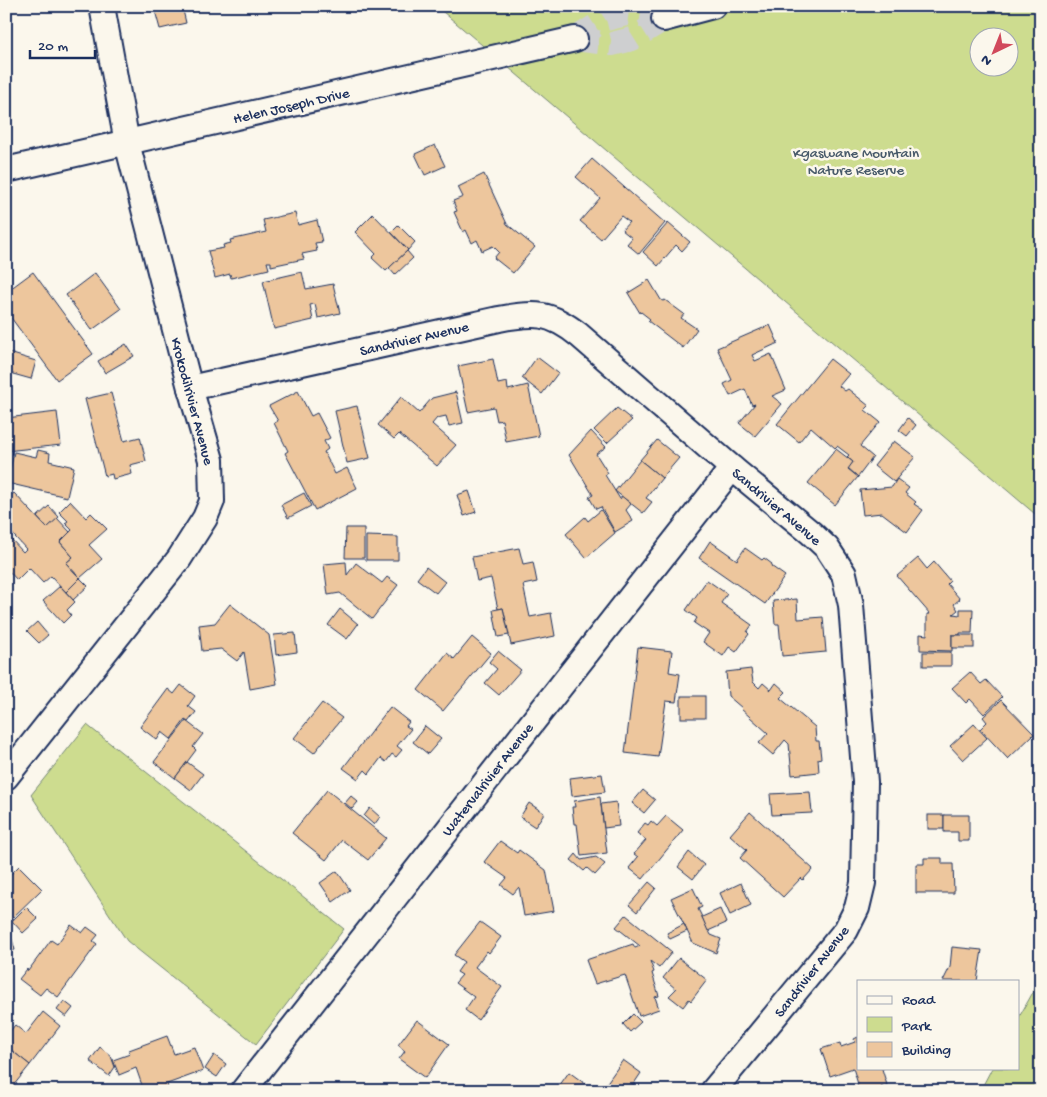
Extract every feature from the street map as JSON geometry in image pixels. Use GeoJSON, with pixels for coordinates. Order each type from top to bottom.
{"type":"FeatureCollection","features":[{"type":"Feature","properties":{"kind":"street","name":"Krokodilrivier Avenue"},"geometry":{"type":"LineString","coordinates":[[6,777],[180,559],[205,518],[212,501],[211,460],[190,388],[126,143],[102,6]]}},
{"type":"Feature","properties":{"kind":"street"},"geometry":{"type":"LineString","coordinates":[[664,19],[713,6]]}},
{"type":"Feature","properties":{"kind":"street","name":"Helen Joseph Drive"},"geometry":{"type":"LineString","coordinates":[[6,170],[575,39]]}},
{"type":"Feature","properties":{"kind":"street","name":"Sandrivier Avenue"},"geometry":{"type":"LineString","coordinates":[[190,388],[499,319],[542,314],[564,323],[580,335],[827,548],[844,574],[851,605],[865,782],[863,883],[857,908],[846,930],[713,1091]]}},
{"type":"Feature","properties":{"kind":"street","name":"Watervalrivier Avenue"},"geometry":{"type":"LineString","coordinates":[[243,1091],[732,468]]}},
{"type":"Feature","properties":{"kind":"green space","name":"Kgaswane Mountain Nature Reserve"},"geometry":{"type":"Polygon","coordinates":[[[436,6],[1041,6],[1041,519],[436,6]]]}},
{"type":"Feature","properties":{"kind":"green space"},"geometry":{"type":"Polygon","coordinates":[[[87,725],[344,929],[256,1044],[127,941],[31,795],[87,725]]]}},
{"type":"Feature","properties":{"kind":"green space"},"geometry":{"type":"Polygon","coordinates":[[[1041,978],[1041,1091],[980,1091],[991,1070],[1020,1070],[1020,1015],[1041,978]]]}},
{"type":"Feature","properties":{"kind":"building"},"geometry":{"type":"Polygon","coordinates":[[[182,6],[186,23],[160,29],[154,7],[182,6]]]}},
{"type":"Feature","properties":{"kind":"building"},"geometry":{"type":"Polygon","coordinates":[[[435,145],[445,166],[425,175],[415,154],[435,145]]]}},
{"type":"Feature","properties":{"kind":"building"},"geometry":{"type":"Polygon","coordinates":[[[592,159],[665,223],[639,254],[627,244],[632,238],[622,230],[629,222],[621,216],[601,239],[580,221],[600,198],[576,177],[592,159]]]}},
{"type":"Feature","properties":{"kind":"building"},"geometry":{"type":"Polygon","coordinates":[[[484,174],[507,224],[535,247],[513,273],[494,258],[499,252],[493,246],[482,251],[477,240],[472,243],[466,230],[463,232],[454,212],[457,211],[453,201],[463,197],[458,187],[484,174]]]}},
{"type":"Feature","properties":{"kind":"building"},"geometry":{"type":"Polygon","coordinates":[[[295,213],[298,225],[317,220],[322,242],[315,243],[317,251],[302,254],[304,259],[271,266],[271,262],[267,262],[269,269],[231,278],[230,274],[215,278],[208,251],[224,248],[223,245],[231,243],[230,240],[266,232],[263,220],[295,213]]]}},
{"type":"Feature","properties":{"kind":"building"},"geometry":{"type":"Polygon","coordinates":[[[373,214],[408,250],[386,271],[372,258],[376,254],[355,232],[373,214]]]}},
{"type":"Feature","properties":{"kind":"building"},"geometry":{"type":"Polygon","coordinates":[[[668,223],[690,242],[682,251],[676,245],[658,266],[643,252],[668,223]]]}},
{"type":"Feature","properties":{"kind":"building"},"geometry":{"type":"Polygon","coordinates":[[[398,225],[415,242],[408,250],[391,232],[398,225]]]}},
{"type":"Feature","properties":{"kind":"building"},"geometry":{"type":"Polygon","coordinates":[[[407,251],[413,258],[395,275],[389,268],[407,251]]]}},
{"type":"Feature","properties":{"kind":"building"},"geometry":{"type":"Polygon","coordinates":[[[33,272],[93,354],[57,380],[6,311],[6,292],[33,272]]]}},
{"type":"Feature","properties":{"kind":"building"},"geometry":{"type":"Polygon","coordinates":[[[302,272],[306,289],[333,284],[340,313],[318,318],[315,304],[310,305],[313,320],[274,329],[263,281],[302,272]]]}},
{"type":"Feature","properties":{"kind":"building"},"geometry":{"type":"Polygon","coordinates":[[[95,273],[121,309],[92,330],[66,295],[95,273]]]}},
{"type":"Feature","properties":{"kind":"building"},"geometry":{"type":"Polygon","coordinates":[[[649,280],[661,300],[665,300],[684,314],[681,318],[697,329],[683,348],[648,321],[650,319],[640,313],[628,293],[649,280]]]}},
{"type":"Feature","properties":{"kind":"building"},"geometry":{"type":"Polygon","coordinates":[[[770,325],[778,343],[752,355],[755,361],[771,354],[786,390],[772,396],[782,404],[755,436],[739,423],[755,404],[752,405],[745,389],[730,396],[724,384],[732,380],[717,348],[770,325]]]}},
{"type":"Feature","properties":{"kind":"building"},"geometry":{"type":"Polygon","coordinates":[[[126,344],[134,356],[105,373],[98,361],[126,344]]]}},
{"type":"Feature","properties":{"kind":"building"},"geometry":{"type":"Polygon","coordinates":[[[6,352],[36,361],[31,379],[6,372],[6,352]]]}},
{"type":"Feature","properties":{"kind":"building"},"geometry":{"type":"Polygon","coordinates":[[[537,357],[558,373],[542,394],[522,378],[537,357]]]}},
{"type":"Feature","properties":{"kind":"building"},"geometry":{"type":"Polygon","coordinates":[[[493,359],[498,384],[507,382],[508,390],[528,385],[539,436],[506,442],[502,420],[497,421],[494,407],[468,412],[458,366],[493,359]]]}},
{"type":"Feature","properties":{"kind":"building"},"geometry":{"type":"Polygon","coordinates":[[[830,359],[849,374],[839,386],[845,391],[848,389],[869,406],[865,410],[880,422],[860,446],[873,457],[858,477],[848,468],[853,462],[847,457],[849,455],[837,446],[835,448],[811,427],[799,442],[777,424],[830,359]]]}},
{"type":"Feature","properties":{"kind":"building"},"geometry":{"type":"Polygon","coordinates":[[[298,391],[311,416],[317,413],[330,438],[324,441],[328,449],[324,452],[335,474],[347,468],[357,488],[315,510],[285,453],[288,451],[274,423],[278,421],[269,406],[298,391]]]}},
{"type":"Feature","properties":{"kind":"building"},"geometry":{"type":"Polygon","coordinates":[[[456,392],[463,423],[449,426],[446,416],[437,418],[432,424],[456,445],[437,466],[399,434],[394,439],[378,425],[401,397],[419,413],[432,398],[456,392]]]}},
{"type":"Feature","properties":{"kind":"building"},"geometry":{"type":"Polygon","coordinates":[[[111,393],[124,441],[140,437],[146,461],[130,465],[132,474],[113,479],[112,474],[105,476],[85,399],[111,393]]]}},
{"type":"Feature","properties":{"kind":"building"},"geometry":{"type":"Polygon","coordinates":[[[357,406],[370,458],[347,463],[335,411],[357,406]]]}},
{"type":"Feature","properties":{"kind":"building"},"geometry":{"type":"Polygon","coordinates":[[[617,408],[632,420],[607,443],[594,430],[617,408]]]}},
{"type":"Feature","properties":{"kind":"building"},"geometry":{"type":"Polygon","coordinates":[[[57,412],[61,445],[6,451],[6,418],[57,412]]]}},
{"type":"Feature","properties":{"kind":"building"},"geometry":{"type":"Polygon","coordinates":[[[908,418],[916,425],[907,436],[899,430],[908,418]]]}},
{"type":"Feature","properties":{"kind":"building"},"geometry":{"type":"Polygon","coordinates":[[[591,431],[606,447],[596,454],[608,473],[605,475],[620,499],[622,496],[631,504],[626,510],[633,521],[615,532],[601,507],[596,509],[589,497],[593,495],[569,455],[591,431]]]}},
{"type":"Feature","properties":{"kind":"building"},"geometry":{"type":"Polygon","coordinates":[[[657,440],[679,458],[662,478],[640,460],[657,440]]]}},
{"type":"Feature","properties":{"kind":"building"},"geometry":{"type":"Polygon","coordinates":[[[894,441],[915,457],[894,482],[874,466],[894,441]]]}},
{"type":"Feature","properties":{"kind":"building"},"geometry":{"type":"Polygon","coordinates":[[[836,449],[853,462],[848,469],[858,477],[835,505],[808,483],[836,449]]]}},
{"type":"Feature","properties":{"kind":"building"},"geometry":{"type":"Polygon","coordinates":[[[38,450],[50,453],[49,461],[74,467],[67,497],[7,483],[14,452],[36,457],[38,450]]]}},
{"type":"Feature","properties":{"kind":"building"},"geometry":{"type":"Polygon","coordinates":[[[640,460],[662,478],[646,498],[652,502],[643,513],[615,491],[640,460]]]}},
{"type":"Feature","properties":{"kind":"building"},"geometry":{"type":"Polygon","coordinates":[[[897,479],[909,488],[905,493],[916,502],[914,504],[923,510],[907,532],[882,513],[863,515],[860,490],[892,487],[897,479]]]}},
{"type":"Feature","properties":{"kind":"building"},"geometry":{"type":"Polygon","coordinates":[[[469,491],[476,512],[464,516],[457,495],[469,491]]]}},
{"type":"Feature","properties":{"kind":"building"},"geometry":{"type":"Polygon","coordinates":[[[14,493],[47,528],[57,518],[70,532],[60,542],[73,557],[66,563],[80,578],[66,592],[51,576],[43,583],[29,568],[17,580],[6,568],[6,544],[11,539],[23,552],[26,549],[6,527],[6,500],[14,493]]]}},
{"type":"Feature","properties":{"kind":"building"},"geometry":{"type":"Polygon","coordinates":[[[304,493],[311,506],[288,518],[281,505],[304,493]]]}},
{"type":"Feature","properties":{"kind":"building"},"geometry":{"type":"Polygon","coordinates":[[[70,501],[86,518],[91,513],[107,529],[89,545],[102,559],[80,578],[66,563],[73,557],[60,542],[72,530],[65,523],[68,521],[59,512],[70,501]]]}},
{"type":"Feature","properties":{"kind":"building"},"geometry":{"type":"Polygon","coordinates":[[[49,506],[59,517],[47,528],[37,517],[49,506]]]}},
{"type":"Feature","properties":{"kind":"building"},"geometry":{"type":"Polygon","coordinates":[[[601,510],[615,533],[586,558],[566,534],[585,517],[588,521],[601,510]]]}},
{"type":"Feature","properties":{"kind":"building"},"geometry":{"type":"Polygon","coordinates":[[[346,528],[364,528],[364,558],[345,558],[346,528]]]}},
{"type":"Feature","properties":{"kind":"building"},"geometry":{"type":"Polygon","coordinates":[[[366,536],[398,537],[398,560],[366,560],[366,536]]]}},
{"type":"Feature","properties":{"kind":"building"},"geometry":{"type":"Polygon","coordinates":[[[710,541],[737,560],[745,548],[762,560],[764,558],[772,564],[771,566],[785,576],[765,604],[699,558],[710,541]]]}},
{"type":"Feature","properties":{"kind":"building"},"geometry":{"type":"Polygon","coordinates":[[[519,548],[523,564],[533,562],[537,582],[523,585],[530,617],[551,613],[555,636],[511,645],[503,608],[498,609],[491,578],[477,581],[472,557],[519,548]]]}},
{"type":"Feature","properties":{"kind":"building"},"geometry":{"type":"Polygon","coordinates":[[[918,558],[927,569],[934,562],[950,581],[947,584],[960,599],[954,604],[958,610],[953,614],[960,615],[960,609],[973,609],[972,633],[952,635],[952,651],[920,650],[920,634],[927,635],[927,614],[930,614],[897,576],[918,558]]]}},
{"type":"Feature","properties":{"kind":"building"},"geometry":{"type":"Polygon","coordinates":[[[346,562],[347,575],[356,563],[382,583],[387,577],[398,585],[372,619],[340,593],[328,595],[324,564],[346,562]]]}},
{"type":"Feature","properties":{"kind":"building"},"geometry":{"type":"Polygon","coordinates":[[[426,567],[445,582],[436,593],[417,579],[426,567]]]}},
{"type":"Feature","properties":{"kind":"building"},"geometry":{"type":"Polygon","coordinates":[[[80,578],[88,586],[73,600],[66,592],[80,578]]]}},
{"type":"Feature","properties":{"kind":"building"},"geometry":{"type":"Polygon","coordinates":[[[707,580],[727,594],[721,603],[752,625],[747,632],[749,634],[736,652],[729,647],[723,656],[703,642],[709,633],[694,623],[697,618],[686,610],[707,580]]]}},
{"type":"Feature","properties":{"kind":"building"},"geometry":{"type":"Polygon","coordinates":[[[60,586],[75,602],[67,610],[71,615],[63,623],[43,601],[60,586]]]}},
{"type":"Feature","properties":{"kind":"building"},"geometry":{"type":"Polygon","coordinates":[[[797,599],[798,619],[823,617],[826,652],[782,656],[779,624],[775,624],[773,601],[797,599]]]}},
{"type":"Feature","properties":{"kind":"building"},"geometry":{"type":"Polygon","coordinates":[[[230,604],[269,635],[277,684],[250,689],[244,652],[237,661],[221,649],[202,651],[199,625],[215,623],[230,604]]]}},
{"type":"Feature","properties":{"kind":"building"},"geometry":{"type":"Polygon","coordinates":[[[503,608],[509,635],[498,637],[493,610],[503,608]]]}},
{"type":"Feature","properties":{"kind":"building"},"geometry":{"type":"Polygon","coordinates":[[[340,609],[358,624],[347,639],[328,625],[340,609]]]}},
{"type":"Feature","properties":{"kind":"building"},"geometry":{"type":"Polygon","coordinates":[[[37,622],[48,635],[39,643],[27,631],[37,622]]]}},
{"type":"Feature","properties":{"kind":"building"},"geometry":{"type":"Polygon","coordinates":[[[295,633],[297,652],[276,655],[274,635],[295,633]]]}},
{"type":"Feature","properties":{"kind":"building"},"geometry":{"type":"Polygon","coordinates":[[[952,635],[974,635],[974,648],[952,648],[952,635]]]}},
{"type":"Feature","properties":{"kind":"building"},"geometry":{"type":"Polygon","coordinates":[[[472,637],[491,653],[443,711],[418,690],[447,653],[454,659],[472,637]]]}},
{"type":"Feature","properties":{"kind":"building"},"geometry":{"type":"Polygon","coordinates":[[[638,647],[672,651],[669,672],[680,674],[676,702],[666,701],[658,757],[625,753],[638,647]]]}},
{"type":"Feature","properties":{"kind":"building"},"geometry":{"type":"Polygon","coordinates":[[[498,651],[521,670],[499,695],[485,683],[497,669],[489,662],[498,651]]]}},
{"type":"Feature","properties":{"kind":"building"},"geometry":{"type":"Polygon","coordinates":[[[923,652],[951,652],[951,666],[923,666],[923,652]]]}},
{"type":"Feature","properties":{"kind":"building"},"geometry":{"type":"Polygon","coordinates":[[[751,669],[753,682],[759,688],[763,683],[771,690],[776,683],[786,692],[780,698],[815,727],[816,741],[819,741],[821,758],[818,759],[819,772],[792,775],[789,744],[785,740],[773,755],[759,743],[768,733],[728,696],[726,672],[751,669]]]}},
{"type":"Feature","properties":{"kind":"building"},"geometry":{"type":"Polygon","coordinates":[[[970,672],[981,684],[986,680],[1002,697],[984,714],[970,699],[966,703],[952,688],[970,672]]]}},
{"type":"Feature","properties":{"kind":"building"},"geometry":{"type":"Polygon","coordinates":[[[181,685],[195,696],[188,706],[196,712],[188,722],[185,720],[171,739],[162,732],[157,740],[140,727],[168,689],[174,694],[181,685]]]}},
{"type":"Feature","properties":{"kind":"building"},"geometry":{"type":"Polygon","coordinates":[[[681,696],[705,696],[705,718],[681,718],[681,696]]]}},
{"type":"Feature","properties":{"kind":"building"},"geometry":{"type":"Polygon","coordinates":[[[1001,700],[1034,734],[1008,759],[980,729],[987,722],[983,717],[1001,700]]]}},
{"type":"Feature","properties":{"kind":"building"},"geometry":{"type":"Polygon","coordinates":[[[322,703],[342,718],[314,753],[294,738],[322,703]]]}},
{"type":"Feature","properties":{"kind":"building"},"geometry":{"type":"Polygon","coordinates":[[[390,707],[409,722],[406,726],[411,729],[397,746],[402,750],[396,757],[392,754],[386,762],[381,758],[369,774],[365,770],[358,779],[343,768],[390,707]]]}},
{"type":"Feature","properties":{"kind":"building"},"geometry":{"type":"Polygon","coordinates":[[[186,721],[203,734],[193,747],[196,750],[175,778],[154,762],[186,721]]]}},
{"type":"Feature","properties":{"kind":"building"},"geometry":{"type":"Polygon","coordinates":[[[974,724],[987,738],[963,760],[950,746],[974,724]]]}},
{"type":"Feature","properties":{"kind":"building"},"geometry":{"type":"Polygon","coordinates":[[[425,726],[441,739],[428,754],[413,742],[425,726]]]}},
{"type":"Feature","properties":{"kind":"building"},"geometry":{"type":"Polygon","coordinates":[[[187,762],[203,774],[191,790],[175,778],[187,762]]]}},
{"type":"Feature","properties":{"kind":"building"},"geometry":{"type":"Polygon","coordinates":[[[602,774],[605,792],[572,796],[570,778],[602,774]]]}},
{"type":"Feature","properties":{"kind":"building"},"geometry":{"type":"Polygon","coordinates":[[[327,790],[386,838],[368,860],[342,840],[326,860],[292,833],[327,790]]]}},
{"type":"Feature","properties":{"kind":"building"},"geometry":{"type":"Polygon","coordinates":[[[643,790],[655,800],[644,813],[632,803],[643,790]]]}},
{"type":"Feature","properties":{"kind":"building"},"geometry":{"type":"Polygon","coordinates":[[[810,792],[812,813],[772,815],[770,794],[810,792]]]}},
{"type":"Feature","properties":{"kind":"building"},"geometry":{"type":"Polygon","coordinates":[[[351,796],[358,802],[352,809],[345,803],[351,796]]]}},
{"type":"Feature","properties":{"kind":"building"},"geometry":{"type":"Polygon","coordinates":[[[600,797],[607,853],[581,856],[577,824],[574,824],[572,807],[575,807],[574,801],[600,797]]]}},
{"type":"Feature","properties":{"kind":"building"},"geometry":{"type":"Polygon","coordinates":[[[616,802],[619,826],[604,828],[601,804],[616,802]]]}},
{"type":"Feature","properties":{"kind":"building"},"geometry":{"type":"Polygon","coordinates":[[[529,803],[544,813],[535,827],[520,817],[529,803]]]}},
{"type":"Feature","properties":{"kind":"building"},"geometry":{"type":"Polygon","coordinates":[[[370,808],[380,817],[374,825],[364,816],[370,808]]]}},
{"type":"Feature","properties":{"kind":"building"},"geometry":{"type":"Polygon","coordinates":[[[750,812],[813,869],[803,880],[801,878],[783,897],[740,858],[747,850],[730,835],[750,812]]]}},
{"type":"Feature","properties":{"kind":"building"},"geometry":{"type":"Polygon","coordinates":[[[928,815],[944,815],[944,829],[928,829],[928,815]]]}},
{"type":"Feature","properties":{"kind":"building"},"geometry":{"type":"Polygon","coordinates":[[[944,815],[969,815],[969,841],[958,841],[958,832],[944,832],[944,815]]]}},
{"type":"Feature","properties":{"kind":"building"},"geometry":{"type":"Polygon","coordinates":[[[666,816],[683,830],[643,879],[629,868],[638,857],[634,854],[646,840],[637,833],[645,823],[648,825],[651,821],[657,826],[666,816]]]}},
{"type":"Feature","properties":{"kind":"building"},"geometry":{"type":"Polygon","coordinates":[[[500,841],[517,853],[519,850],[546,870],[554,911],[524,916],[519,887],[513,894],[501,885],[507,878],[484,862],[500,841]]]}},
{"type":"Feature","properties":{"kind":"building"},"geometry":{"type":"Polygon","coordinates":[[[689,852],[704,865],[693,879],[678,867],[689,852]]]}},
{"type":"Feature","properties":{"kind":"building"},"geometry":{"type":"Polygon","coordinates":[[[576,854],[581,860],[596,857],[605,864],[595,875],[587,868],[584,871],[571,860],[576,854]]]}},
{"type":"Feature","properties":{"kind":"building"},"geometry":{"type":"Polygon","coordinates":[[[924,858],[942,858],[942,864],[953,864],[954,893],[916,893],[916,864],[924,864],[924,858]]]}},
{"type":"Feature","properties":{"kind":"building"},"geometry":{"type":"Polygon","coordinates":[[[19,866],[42,889],[6,924],[6,879],[19,866]]]}},
{"type":"Feature","properties":{"kind":"building"},"geometry":{"type":"Polygon","coordinates":[[[337,871],[350,890],[333,902],[320,883],[337,871]]]}},
{"type":"Feature","properties":{"kind":"building"},"geometry":{"type":"Polygon","coordinates":[[[649,882],[656,888],[637,912],[629,905],[649,882]]]}},
{"type":"Feature","properties":{"kind":"building"},"geometry":{"type":"Polygon","coordinates":[[[741,883],[751,905],[730,915],[720,893],[741,883]]]}},
{"type":"Feature","properties":{"kind":"building"},"geometry":{"type":"Polygon","coordinates":[[[693,888],[702,907],[698,909],[711,935],[721,939],[716,953],[693,943],[671,898],[693,888]]]}},
{"type":"Feature","properties":{"kind":"building"},"geometry":{"type":"Polygon","coordinates":[[[26,907],[38,919],[23,933],[12,921],[26,907]]]}},
{"type":"Feature","properties":{"kind":"building"},"geometry":{"type":"Polygon","coordinates":[[[720,909],[726,923],[708,931],[702,917],[720,909]]]}},
{"type":"Feature","properties":{"kind":"building"},"geometry":{"type":"Polygon","coordinates":[[[626,915],[672,952],[659,968],[650,961],[659,996],[655,997],[659,1009],[639,1016],[625,975],[595,984],[586,960],[633,944],[635,948],[640,946],[616,927],[626,915]]]}},
{"type":"Feature","properties":{"kind":"building"},"geometry":{"type":"Polygon","coordinates":[[[480,922],[501,937],[475,967],[502,987],[478,1020],[465,1010],[474,997],[455,983],[462,975],[457,972],[464,962],[454,955],[480,922]]]}},
{"type":"Feature","properties":{"kind":"building"},"geometry":{"type":"Polygon","coordinates":[[[684,924],[687,931],[670,939],[667,933],[684,924]]]}},
{"type":"Feature","properties":{"kind":"building"},"geometry":{"type":"Polygon","coordinates":[[[71,925],[82,933],[87,927],[98,935],[93,941],[97,944],[58,997],[46,988],[40,995],[19,979],[27,969],[28,971],[51,940],[57,944],[71,925]]]}},
{"type":"Feature","properties":{"kind":"building"},"geometry":{"type":"Polygon","coordinates":[[[12,939],[15,950],[6,952],[6,940],[12,939]]]}},
{"type":"Feature","properties":{"kind":"building"},"geometry":{"type":"Polygon","coordinates":[[[952,947],[982,950],[977,980],[944,980],[950,967],[952,947]]]}},
{"type":"Feature","properties":{"kind":"building"},"geometry":{"type":"Polygon","coordinates":[[[679,958],[707,980],[691,1001],[689,999],[683,1007],[669,996],[676,989],[663,978],[679,958]]]}},
{"type":"Feature","properties":{"kind":"building"},"geometry":{"type":"Polygon","coordinates":[[[64,1001],[73,1008],[66,1017],[57,1010],[64,1001]]]}},
{"type":"Feature","properties":{"kind":"building"},"geometry":{"type":"Polygon","coordinates":[[[43,1012],[60,1026],[30,1065],[6,1046],[6,1036],[15,1025],[26,1034],[43,1012]]]}},
{"type":"Feature","properties":{"kind":"building"},"geometry":{"type":"Polygon","coordinates":[[[633,1014],[641,1022],[630,1032],[623,1024],[633,1014]]]}},
{"type":"Feature","properties":{"kind":"building"},"geometry":{"type":"Polygon","coordinates":[[[417,1020],[449,1044],[425,1078],[399,1059],[405,1051],[398,1045],[417,1020]]]}},
{"type":"Feature","properties":{"kind":"building"},"geometry":{"type":"Polygon","coordinates":[[[167,1036],[174,1054],[194,1047],[203,1071],[167,1084],[168,1088],[159,1091],[144,1091],[136,1068],[119,1075],[113,1060],[130,1054],[129,1050],[167,1036]]]}},
{"type":"Feature","properties":{"kind":"building"},"geometry":{"type":"Polygon","coordinates":[[[857,1038],[857,1070],[882,1070],[887,1085],[882,1086],[880,1091],[855,1091],[858,1084],[853,1068],[830,1076],[821,1049],[840,1043],[841,1047],[855,1042],[854,1039],[857,1038]]]}},
{"type":"Feature","properties":{"kind":"building"},"geometry":{"type":"Polygon","coordinates":[[[6,1046],[30,1065],[9,1091],[6,1091],[6,1046]]]}},
{"type":"Feature","properties":{"kind":"building"},"geometry":{"type":"Polygon","coordinates":[[[100,1047],[111,1056],[115,1067],[109,1076],[90,1061],[100,1047]]]}},
{"type":"Feature","properties":{"kind":"building"},"geometry":{"type":"Polygon","coordinates":[[[214,1055],[226,1064],[217,1077],[205,1069],[214,1055]]]}},
{"type":"Feature","properties":{"kind":"building"},"geometry":{"type":"Polygon","coordinates":[[[623,1060],[641,1073],[629,1091],[601,1091],[623,1060]]]}},
{"type":"Feature","properties":{"kind":"building"},"geometry":{"type":"Polygon","coordinates":[[[569,1072],[595,1091],[559,1091],[557,1089],[569,1072]]]}},
{"type":"Feature","properties":{"kind":"tunnel"},"geometry":{"type":"LineString","coordinates":[[575,39],[606,19],[626,14],[664,19]]}},
{"type":"Feature","properties":{"kind":"tunnel"},"geometry":{"type":"LineString","coordinates":[[575,39],[612,44],[632,39],[664,19]]}}]}
